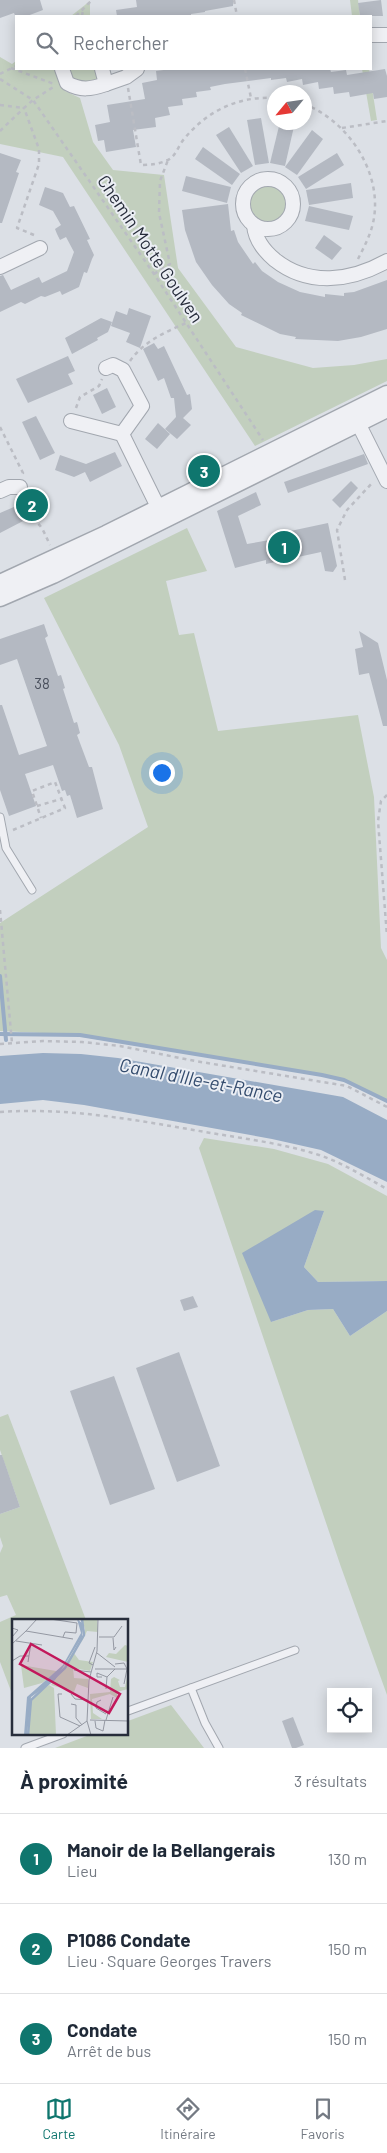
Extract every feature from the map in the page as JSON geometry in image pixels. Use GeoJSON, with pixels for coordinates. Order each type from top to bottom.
{"type":"FeatureCollection","features":[{"type":"Feature","properties":{"kind":"street"},"geometry":{"type":"LineString","coordinates":[[372,35],[387,35]]}},
{"type":"Feature","properties":{"kind":"street"},"geometry":{"type":"LineString","coordinates":[[62,70],[62,84],[86,90],[132,73]]}},
{"type":"Feature","properties":{"kind":"street"},"geometry":{"type":"LineString","coordinates":[[102,70],[106,84]]}},
{"type":"Feature","properties":{"kind":"street"},"geometry":{"type":"LineString","coordinates":[[254,224],[255,234],[262,247],[276,260],[301,275],[327,278],[358,274],[387,261]]}},
{"type":"Feature","properties":{"kind":"street"},"geometry":{"type":"LineString","coordinates":[[0,267],[40,248]]}},
{"type":"Feature","properties":{"kind":"street"},"geometry":{"type":"LineString","coordinates":[[106,368],[113,365],[124,370],[142,406],[122,434]]}},
{"type":"Feature","properties":{"kind":"street"},"geometry":{"type":"LineString","coordinates":[[0,583],[387,394]]}},
{"type":"Feature","properties":{"kind":"street"},"geometry":{"type":"LineString","coordinates":[[0,598],[54,575],[387,409]]}},
{"type":"Feature","properties":{"kind":"street"},"geometry":{"type":"LineString","coordinates":[[71,421],[122,434],[158,507]]}},
{"type":"Feature","properties":{"kind":"street"},"geometry":{"type":"LineString","coordinates":[[358,423],[385,478]]}},
{"type":"Feature","properties":{"kind":"street"},"geometry":{"type":"LineString","coordinates":[[0,491],[9,487],[20,487]]}},
{"type":"Feature","properties":{"kind":"lane"},"geometry":{"type":"LineString","coordinates":[[0,817],[6,848],[32,890]]}},
{"type":"Feature","properties":{"kind":"lane"},"geometry":{"type":"LineString","coordinates":[[129,1711],[295,1650]]}},
{"type":"Feature","properties":{"kind":"lane"},"geometry":{"type":"LineString","coordinates":[[191,1688],[205,1723],[219,1748]]}},
{"type":"Feature","properties":{"kind":"lane"},"geometry":{"type":"LineString","coordinates":[[25,1748],[58,1736]]}},
{"type":"Feature","properties":{"kind":"path"},"geometry":{"type":"LineString","coordinates":[[77,15],[92,0]]}},
{"type":"Feature","properties":{"kind":"path"},"geometry":{"type":"LineString","coordinates":[[234,0],[237,15]]}},
{"type":"Feature","properties":{"kind":"path"},"geometry":{"type":"LineString","coordinates":[[82,15],[83,8]]}},
{"type":"Feature","properties":{"kind":"path"},"geometry":{"type":"LineString","coordinates":[[0,74],[15,66]]}},
{"type":"Feature","properties":{"kind":"path"},"geometry":{"type":"LineString","coordinates":[[11,68],[15,69]]}},
{"type":"Feature","properties":{"kind":"path"},"geometry":{"type":"LineString","coordinates":[[17,70],[62,84]]}},
{"type":"Feature","properties":{"kind":"path"},"geometry":{"type":"LineString","coordinates":[[246,70],[251,98]]}},
{"type":"Feature","properties":{"kind":"path"},"geometry":{"type":"LineString","coordinates":[[132,73],[141,165],[159,164],[174,156],[194,128],[209,115],[227,105],[251,98],[267,98]]}},
{"type":"Feature","properties":{"kind":"path","name":"Chemin Motte Goulven"},"geometry":{"type":"LineString","coordinates":[[0,79],[33,100],[154,274],[266,445]]}},
{"type":"Feature","properties":{"kind":"path"},"geometry":{"type":"LineString","coordinates":[[0,131],[33,100],[62,84]]}},
{"type":"Feature","properties":{"kind":"path"},"geometry":{"type":"LineString","coordinates":[[0,105],[24,108]]}},
{"type":"Feature","properties":{"kind":"path"},"geometry":{"type":"LineString","coordinates":[[24,108],[39,149],[39,164],[17,228],[34,235],[40,248]]}},
{"type":"Feature","properties":{"kind":"path"},"geometry":{"type":"LineString","coordinates":[[312,108],[322,112],[341,128],[358,149],[369,169],[373,188],[374,221],[355,266],[358,274]]}},
{"type":"Feature","properties":{"kind":"path"},"geometry":{"type":"LineString","coordinates":[[341,128],[387,121]]}},
{"type":"Feature","properties":{"kind":"path"},"geometry":{"type":"LineString","coordinates":[[154,274],[170,264],[159,213],[160,181],[168,160]]}},
{"type":"Feature","properties":{"kind":"path"},"geometry":{"type":"LineString","coordinates":[[124,370],[140,348],[186,323]]}},
{"type":"Feature","properties":{"kind":"path"},"geometry":{"type":"LineString","coordinates":[[71,421],[80,397],[99,386],[106,368]]}},
{"type":"Feature","properties":{"kind":"path"},"geometry":{"type":"LineString","coordinates":[[0,427],[23,473],[15,477],[20,487],[20,505],[27,515],[40,525],[56,557]]}},
{"type":"Feature","properties":{"kind":"path"},"geometry":{"type":"LineString","coordinates":[[345,580],[337,530],[347,510],[375,479],[385,478]]}},
{"type":"Feature","properties":{"kind":"path"},"geometry":{"type":"LineString","coordinates":[[3,834],[65,808],[55,782],[32,791],[41,818]]}},
{"type":"Feature","properties":{"kind":"path"},"geometry":{"type":"LineString","coordinates":[[387,795],[381,801],[378,821],[387,936]]}},
{"type":"Feature","properties":{"kind":"path"},"geometry":{"type":"LineString","coordinates":[[37,806],[62,799]]}},
{"type":"Feature","properties":{"kind":"path"},"geometry":{"type":"LineString","coordinates":[[0,910],[1,941],[12,1043]]}},
{"type":"Feature","properties":{"kind":"path"},"geometry":{"type":"LineString","coordinates":[[0,1044],[82,1042],[120,1046],[195,1062],[346,1086],[387,1107]]}},
{"type":"Feature","properties":{"kind":"path"},"geometry":{"type":"LineString","coordinates":[[0,1112],[34,1110],[124,1118],[267,1143],[319,1155],[350,1168],[387,1189]]}},
{"type":"Feature","properties":{"kind":"green space"},"geometry":{"type":"Polygon","coordinates":[[[350,0],[358,0],[360,15],[352,15],[350,0]]]}},
{"type":"Feature","properties":{"kind":"green space"},"geometry":{"type":"Polygon","coordinates":[[[90,1],[90,15],[72,15],[90,1]]]}},
{"type":"Feature","properties":{"kind":"green space"},"geometry":{"type":"Polygon","coordinates":[[[0,57],[12,64],[15,62],[15,70],[58,70],[65,91],[80,98],[93,142],[113,170],[164,175],[178,268],[236,347],[313,368],[354,365],[387,359],[387,381],[255,446],[63,157],[0,144],[0,57]]]}},
{"type":"Feature","properties":{"kind":"green space"},"geometry":{"type":"Polygon","coordinates":[[[63,70],[102,70],[97,85],[77,89],[63,70]]]}},
{"type":"Feature","properties":{"kind":"green space"},"geometry":{"type":"Polygon","coordinates":[[[362,70],[369,70],[377,120],[371,121],[362,70]]]}},
{"type":"Feature","properties":{"kind":"green space"},"geometry":{"type":"Polygon","coordinates":[[[268,179],[278,181],[286,186],[291,194],[293,204],[291,214],[286,222],[278,227],[268,229],[258,227],[250,222],[245,214],[243,204],[245,194],[250,186],[258,181],[268,179]]]}},
{"type":"Feature","properties":{"kind":"green space"},"geometry":{"type":"Polygon","coordinates":[[[187,528],[207,571],[166,581],[179,635],[194,633],[218,731],[358,715],[374,797],[381,948],[387,960],[387,1102],[342,1079],[64,1034],[0,1031],[0,923],[148,827],[119,745],[44,598],[187,528]]]}},
{"type":"Feature","properties":{"kind":"green space"},"geometry":{"type":"Polygon","coordinates":[[[204,1138],[274,1149],[328,1164],[387,1196],[387,1281],[318,1282],[304,1267],[324,1211],[271,1322],[308,1310],[333,1309],[350,1336],[387,1311],[387,1695],[341,1567],[199,1148],[204,1138]]]}},
{"type":"Feature","properties":{"kind":"green space"},"geometry":{"type":"Polygon","coordinates":[[[8,1414],[86,1619],[12,1619],[12,1694],[0,1662],[0,1622],[16,1615],[7,1595],[0,1597],[0,1553],[3,1546],[0,1537],[0,1514],[20,1507],[0,1450],[0,1417],[8,1414]]]}},
{"type":"Feature","properties":{"kind":"green space"},"geometry":{"type":"Polygon","coordinates":[[[171,1705],[204,1748],[55,1748],[87,1736],[129,1736],[129,1721],[171,1705]]]}},
{"type":"Feature","properties":{"kind":"water","name":"Canal d'Ille-et-Rance"},"geometry":{"type":"Polygon","coordinates":[[[43,1053],[81,1054],[118,1058],[343,1097],[387,1120],[387,1182],[321,1150],[272,1139],[84,1105],[43,1100],[0,1104],[0,1056],[43,1053]]]}},
{"type":"Feature","properties":{"kind":"water"},"geometry":{"type":"Polygon","coordinates":[[[315,1210],[324,1211],[304,1267],[318,1282],[387,1281],[387,1311],[350,1336],[333,1309],[308,1310],[271,1322],[242,1253],[315,1210]]]}},
{"type":"Feature","properties":{"kind":"building"},"geometry":{"type":"Polygon","coordinates":[[[0,0],[40,0],[43,10],[30,15],[15,16],[14,13],[0,18],[0,0]]]}},
{"type":"Feature","properties":{"kind":"building"},"geometry":{"type":"Polygon","coordinates":[[[136,0],[233,0],[233,6],[191,15],[117,15],[116,10],[137,7],[136,0]]]}},
{"type":"Feature","properties":{"kind":"building"},"geometry":{"type":"Polygon","coordinates":[[[381,0],[383,16],[360,15],[358,3],[381,0]]]}},
{"type":"Feature","properties":{"kind":"building"},"geometry":{"type":"Polygon","coordinates":[[[385,69],[387,97],[374,99],[373,93],[350,97],[349,92],[334,94],[333,87],[319,89],[318,82],[303,85],[302,79],[287,82],[286,78],[271,80],[271,78],[225,84],[210,87],[211,90],[196,92],[197,97],[182,99],[183,105],[168,107],[170,115],[155,118],[156,127],[133,130],[136,147],[106,152],[104,140],[98,141],[95,125],[110,122],[107,105],[145,99],[142,83],[157,80],[156,71],[164,70],[330,70],[331,72],[346,70],[347,75],[385,69]]]}},
{"type":"Feature","properties":{"kind":"building"},"geometry":{"type":"Polygon","coordinates":[[[261,118],[269,163],[255,165],[247,120],[261,118]]]}},
{"type":"Feature","properties":{"kind":"building"},"geometry":{"type":"Polygon","coordinates":[[[229,127],[253,166],[241,173],[216,135],[229,127]]]}},
{"type":"Feature","properties":{"kind":"building"},"geometry":{"type":"Polygon","coordinates":[[[278,130],[293,130],[285,166],[270,163],[278,130]]]}},
{"type":"Feature","properties":{"kind":"building"},"geometry":{"type":"Polygon","coordinates":[[[312,130],[323,139],[297,175],[285,167],[312,130]]]}},
{"type":"Feature","properties":{"kind":"building"},"geometry":{"type":"Polygon","coordinates":[[[203,147],[240,174],[232,185],[195,159],[203,147]]]}},
{"type":"Feature","properties":{"kind":"building"},"geometry":{"type":"Polygon","coordinates":[[[0,153],[21,160],[16,172],[19,173],[2,223],[0,223],[0,153]]]}},
{"type":"Feature","properties":{"kind":"building"},"geometry":{"type":"Polygon","coordinates":[[[337,153],[344,165],[306,189],[298,177],[337,153]]]}},
{"type":"Feature","properties":{"kind":"building"},"geometry":{"type":"Polygon","coordinates":[[[186,176],[231,187],[227,203],[182,191],[186,176]]]}},
{"type":"Feature","properties":{"kind":"building"},"geometry":{"type":"Polygon","coordinates":[[[351,183],[353,198],[309,205],[306,190],[351,183]]]}},
{"type":"Feature","properties":{"kind":"building"},"geometry":{"type":"Polygon","coordinates":[[[45,187],[63,193],[70,207],[74,206],[90,239],[87,240],[94,255],[87,273],[84,272],[79,287],[62,295],[60,291],[45,297],[41,296],[25,304],[21,302],[0,312],[0,276],[3,275],[11,290],[39,277],[42,283],[67,271],[74,252],[66,237],[60,240],[55,229],[61,225],[53,211],[39,205],[45,187]]]}},
{"type":"Feature","properties":{"kind":"building"},"geometry":{"type":"Polygon","coordinates":[[[228,204],[231,231],[234,230],[238,242],[253,264],[255,262],[262,271],[278,282],[300,292],[325,297],[325,294],[344,296],[344,293],[354,292],[387,280],[387,329],[361,337],[338,341],[295,339],[296,337],[280,334],[241,315],[242,313],[229,304],[212,285],[196,262],[185,230],[182,210],[228,204]]]}},
{"type":"Feature","properties":{"kind":"building"},"geometry":{"type":"Polygon","coordinates":[[[309,206],[353,216],[349,230],[305,221],[309,206]]]}},
{"type":"Feature","properties":{"kind":"building"},"geometry":{"type":"Polygon","coordinates":[[[324,235],[342,248],[332,260],[315,248],[324,235]]]}},
{"type":"Feature","properties":{"kind":"building"},"geometry":{"type":"Polygon","coordinates":[[[129,308],[151,316],[140,348],[126,342],[130,333],[111,326],[116,311],[127,315],[129,308]]]}},
{"type":"Feature","properties":{"kind":"building"},"geometry":{"type":"Polygon","coordinates":[[[101,318],[112,322],[108,332],[97,338],[98,340],[72,354],[65,338],[101,318]]]}},
{"type":"Feature","properties":{"kind":"building"},"geometry":{"type":"Polygon","coordinates":[[[154,343],[158,349],[164,346],[187,395],[190,394],[192,409],[183,418],[191,425],[177,439],[165,429],[176,417],[174,398],[171,398],[164,378],[158,381],[143,349],[154,343]]]}},
{"type":"Feature","properties":{"kind":"building"},"geometry":{"type":"Polygon","coordinates":[[[68,356],[75,371],[68,374],[73,384],[28,403],[16,379],[68,356]]]}},
{"type":"Feature","properties":{"kind":"building"},"geometry":{"type":"Polygon","coordinates":[[[107,388],[116,407],[102,414],[93,395],[107,388]]]}},
{"type":"Feature","properties":{"kind":"building"},"geometry":{"type":"Polygon","coordinates":[[[36,416],[55,453],[40,460],[22,422],[36,416]]]}},
{"type":"Feature","properties":{"kind":"building"},"geometry":{"type":"Polygon","coordinates":[[[158,423],[170,434],[157,449],[145,439],[158,423]]]}},
{"type":"Feature","properties":{"kind":"building"},"geometry":{"type":"Polygon","coordinates":[[[115,452],[122,466],[90,482],[85,472],[74,477],[55,470],[60,455],[86,464],[115,452]]]}},
{"type":"Feature","properties":{"kind":"building"},"geometry":{"type":"Polygon","coordinates":[[[364,454],[368,464],[288,493],[284,482],[364,454]]]}},
{"type":"Feature","properties":{"kind":"building"},"geometry":{"type":"Polygon","coordinates":[[[351,481],[358,488],[340,508],[332,500],[351,481]]]}},
{"type":"Feature","properties":{"kind":"building"},"geometry":{"type":"Polygon","coordinates":[[[256,492],[261,505],[238,516],[247,544],[275,539],[275,535],[281,533],[328,523],[337,566],[333,572],[325,571],[321,552],[266,564],[266,560],[235,568],[217,511],[256,492]]]}},
{"type":"Feature","properties":{"kind":"building"},"geometry":{"type":"Polygon","coordinates":[[[30,500],[34,509],[23,515],[25,520],[0,533],[0,513],[30,500]]]}},
{"type":"Feature","properties":{"kind":"building"},"geometry":{"type":"Polygon","coordinates":[[[44,624],[48,636],[45,638],[58,676],[61,675],[65,688],[63,689],[74,723],[77,722],[80,733],[77,735],[89,767],[92,767],[103,809],[77,818],[70,795],[67,796],[65,790],[62,791],[53,765],[25,774],[36,806],[9,816],[0,790],[0,705],[2,705],[19,755],[47,746],[17,659],[0,665],[0,639],[44,624]]]}},
{"type":"Feature","properties":{"kind":"building"},"geometry":{"type":"Polygon","coordinates":[[[359,631],[378,643],[387,680],[387,726],[383,726],[369,673],[359,675],[355,649],[363,647],[359,631]]]}},
{"type":"Feature","properties":{"kind":"building"},"geometry":{"type":"Polygon","coordinates":[[[193,1296],[198,1307],[184,1311],[180,1300],[193,1296]]]}},
{"type":"Feature","properties":{"kind":"building"},"geometry":{"type":"Polygon","coordinates":[[[179,1352],[220,1466],[177,1482],[136,1368],[179,1352]]]}},
{"type":"Feature","properties":{"kind":"building"},"geometry":{"type":"Polygon","coordinates":[[[114,1376],[155,1489],[110,1505],[70,1391],[114,1376]]]}},
{"type":"Feature","properties":{"kind":"building"},"geometry":{"type":"Polygon","coordinates":[[[0,1455],[2,1455],[20,1507],[0,1514],[0,1455]]]}},
{"type":"Feature","properties":{"kind":"building"},"geometry":{"type":"Polygon","coordinates":[[[293,1717],[304,1745],[296,1748],[292,1748],[282,1721],[293,1717]]]}},
{"type":"Feature","properties":{"kind":"waterway"},"geometry":{"type":"LineString","coordinates":[[0,976],[6,1040]]}},
{"type":"Feature","properties":{"kind":"waterway"},"geometry":{"type":"LineString","coordinates":[[0,1034],[80,1035],[322,1075],[344,1080],[387,1101]]}},
{"type":"Feature","properties":{"kind":"place","name":"Condate"},"geometry":{"type":"Point","coordinates":[204,471]}},
{"type":"Feature","properties":{"kind":"place","name":"P1086 Condate"},"geometry":{"type":"Point","coordinates":[32,505]}},
{"type":"Feature","properties":{"kind":"place","name":"Manoir de la Bellangerais"},"geometry":{"type":"Point","coordinates":[284,547]}}]}
